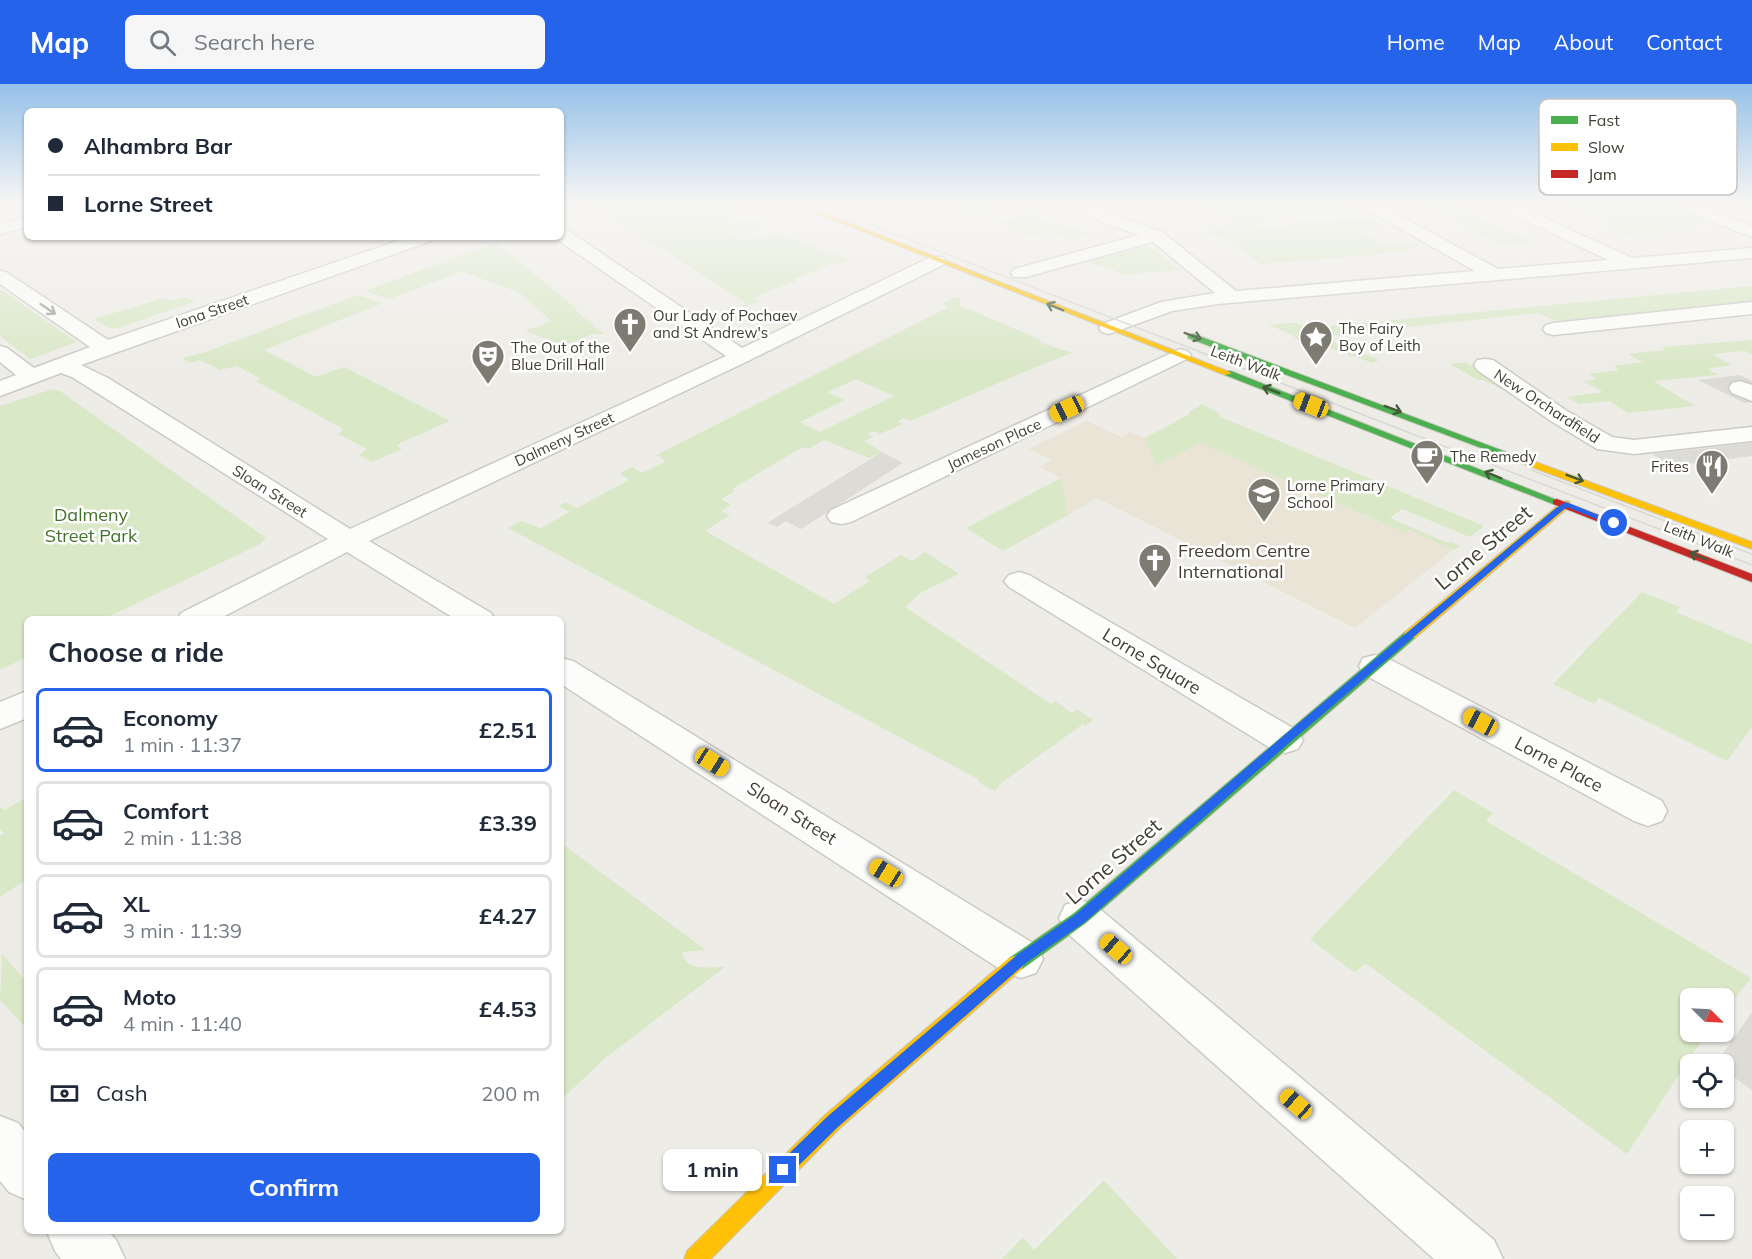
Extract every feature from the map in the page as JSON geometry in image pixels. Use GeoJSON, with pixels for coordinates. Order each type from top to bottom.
{"type":"FeatureCollection","features":[{"type":"Feature","properties":{"kind":"main road","name":"Leith Walk"},"geometry":{"type":"LineString","coordinates":[[932,259],[1109,328],[1181,344],[1498,448],[1752,546]]}},
{"type":"Feature","properties":{"kind":"main road"},"geometry":{"type":"LineString","coordinates":[[1015,271],[1041,281]]}},
{"type":"Feature","properties":{"kind":"main road"},"geometry":{"type":"LineString","coordinates":[[1115,308],[1160,324]]}},
{"type":"Feature","properties":{"kind":"main road","name":"Leith Walk"},"geometry":{"type":"LineString","coordinates":[[1181,344],[1566,504],[1752,578]]}},
{"type":"Feature","properties":{"kind":"main road","name":"Lorne Street"},"geometry":{"type":"LineString","coordinates":[[695,1259],[833,1121],[1021,959],[1080,918],[1285,740],[1566,504]]}},
{"type":"Feature","properties":{"kind":"street","name":"Iona Street"},"geometry":{"type":"LineString","coordinates":[[0,389],[106,348],[362,259]]}},
{"type":"Feature","properties":{"kind":"street"},"geometry":{"type":"LineString","coordinates":[[597,259],[741,357]]}},
{"type":"Feature","properties":{"kind":"street"},"geometry":{"type":"LineString","coordinates":[[1015,271],[1069,259]]}},
{"type":"Feature","properties":{"kind":"street"},"geometry":{"type":"LineString","coordinates":[[1184,259],[1232,297]]}},
{"type":"Feature","properties":{"kind":"street"},"geometry":{"type":"LineString","coordinates":[[1466,259],[1494,274]]}},
{"type":"Feature","properties":{"kind":"street"},"geometry":{"type":"LineString","coordinates":[[1619,259],[1628,263]]}},
{"type":"Feature","properties":{"kind":"street"},"geometry":{"type":"LineString","coordinates":[[1109,328],[1138,316],[1186,302],[1680,259]]}},
{"type":"Feature","properties":{"kind":"street","name":"Dalmeny Street"},"geometry":{"type":"LineString","coordinates":[[200,616],[348,540],[741,357],[937,261]]}},
{"type":"Feature","properties":{"kind":"street"},"geometry":{"type":"LineString","coordinates":[[0,276],[106,348]]}},
{"type":"Feature","properties":{"kind":"street"},"geometry":{"type":"LineString","coordinates":[[1553,328],[1752,308]]}},
{"type":"Feature","properties":{"kind":"street","name":"Jameson Place"},"geometry":{"type":"LineString","coordinates":[[841,516],[1181,344]]}},
{"type":"Feature","properties":{"kind":"street"},"geometry":{"type":"LineString","coordinates":[[0,352],[32,377]]}},
{"type":"Feature","properties":{"kind":"street","name":"New Orchardfield"},"geometry":{"type":"LineString","coordinates":[[1485,365],[1559,416],[1606,444],[1634,447],[1752,434]]}},
{"type":"Feature","properties":{"kind":"street","name":"Sloan Street"},"geometry":{"type":"LineString","coordinates":[[60,366],[80,372],[100,383],[348,540],[473,616]]}},
{"type":"Feature","properties":{"kind":"street","name":"Lorne Square"},"geometry":{"type":"LineString","coordinates":[[1019,581],[1285,740]]}},
{"type":"Feature","properties":{"kind":"street","name":"Lorne Place"},"geometry":{"type":"LineString","coordinates":[[1375,666],[1648,812]]}},
{"type":"Feature","properties":{"kind":"street","name":"Sloan Street"},"geometry":{"type":"LineString","coordinates":[[564,671],[1021,959]]}},
{"type":"Feature","properties":{"kind":"street"},"geometry":{"type":"LineString","coordinates":[[0,717],[24,705]]}},
{"type":"Feature","properties":{"kind":"street"},"geometry":{"type":"LineString","coordinates":[[1080,918],[1475,1259]]}},
{"type":"Feature","properties":{"kind":"street"},"geometry":{"type":"LineString","coordinates":[[0,1141],[24,1170]]}},
{"type":"Feature","properties":{"kind":"street"},"geometry":{"type":"LineString","coordinates":[[76,1234],[97,1259]]}},
{"type":"Feature","properties":{"kind":"shaded area"},"geometry":{"type":"Polygon","coordinates":[[[1740,375],[1752,381],[1752,402],[1744,403],[1698,380],[1740,375]]]}},
{"type":"Feature","properties":{"kind":"shaded area","name":"Lorne Primary School"},"geometry":{"type":"Polygon","coordinates":[[[1087,421],[1121,437],[1130,432],[1145,438],[1156,466],[1201,443],[1404,533],[1408,530],[1453,550],[1355,628],[1097,498],[1068,515],[1061,478],[1039,467],[1052,460],[1028,449],[1087,421]]]}},
{"type":"Feature","properties":{"kind":"shaded area"},"geometry":{"type":"Polygon","coordinates":[[[1752,443],[1752,456],[1671,466],[1652,454],[1752,443]]]}},
{"type":"Feature","properties":{"kind":"shaded area"},"geometry":{"type":"Polygon","coordinates":[[[882,452],[903,463],[801,529],[786,521],[777,527],[767,523],[882,452]]]}},
{"type":"Feature","properties":{"kind":"shaded area"},"geometry":{"type":"Polygon","coordinates":[[[1752,1012],[1752,1090],[1734,1077],[1734,1054],[1723,1054],[1731,1042],[1734,1042],[1734,1038],[1752,1012]]]}},
{"type":"Feature","properties":{"kind":"green space"},"geometry":{"type":"Polygon","coordinates":[[[451,259],[516,259],[604,334],[592,334],[564,346],[529,332],[525,330],[541,326],[550,320],[520,293],[462,271],[390,299],[366,291],[451,259]]]}},
{"type":"Feature","properties":{"kind":"green space"},"geometry":{"type":"Polygon","coordinates":[[[678,259],[849,260],[838,264],[833,263],[794,279],[796,281],[757,296],[754,299],[758,301],[745,307],[742,306],[745,302],[678,259]]]}},
{"type":"Feature","properties":{"kind":"green space"},"geometry":{"type":"Polygon","coordinates":[[[1095,259],[1165,259],[1179,270],[1125,274],[1086,261],[1095,259]]]}},
{"type":"Feature","properties":{"kind":"green space"},"geometry":{"type":"Polygon","coordinates":[[[1253,259],[1322,259],[1261,264],[1253,259]]]}},
{"type":"Feature","properties":{"kind":"green space"},"geometry":{"type":"Polygon","coordinates":[[[1752,286],[1752,301],[1557,321],[1538,313],[1326,336],[1344,348],[1349,347],[1379,360],[1373,363],[1305,339],[1297,339],[1291,334],[1268,325],[1294,323],[1308,328],[1752,286]]]}},
{"type":"Feature","properties":{"kind":"green space"},"geometry":{"type":"Polygon","coordinates":[[[0,289],[77,342],[30,359],[0,336],[0,289]]]}},
{"type":"Feature","properties":{"kind":"green space"},"geometry":{"type":"Polygon","coordinates":[[[357,295],[383,303],[264,350],[316,377],[344,367],[450,421],[400,443],[397,446],[402,449],[372,462],[359,455],[367,449],[338,434],[343,429],[256,381],[261,379],[237,366],[220,370],[200,360],[191,363],[182,358],[206,352],[357,295]]]}},
{"type":"Feature","properties":{"kind":"green space"},"geometry":{"type":"Polygon","coordinates":[[[184,297],[196,301],[118,328],[109,328],[94,319],[163,298],[172,301],[184,297]]]}},
{"type":"Feature","properties":{"kind":"green space"},"geometry":{"type":"Polygon","coordinates":[[[956,297],[961,298],[959,305],[1041,340],[1039,342],[1073,353],[910,421],[904,418],[898,421],[903,424],[880,434],[874,431],[868,433],[873,437],[864,441],[882,452],[869,458],[824,440],[808,449],[803,447],[732,489],[735,491],[721,499],[731,505],[721,511],[730,515],[705,531],[834,604],[870,581],[865,577],[901,555],[912,561],[925,552],[959,574],[920,593],[905,607],[1051,704],[1055,701],[1072,713],[1077,709],[1093,720],[1085,726],[1083,724],[1000,784],[995,791],[979,783],[978,779],[508,528],[521,521],[541,528],[570,512],[559,506],[565,502],[577,508],[629,480],[620,473],[632,467],[642,473],[666,461],[656,455],[947,308],[948,306],[942,304],[956,297]],[[856,379],[828,392],[845,400],[800,422],[820,432],[894,396],[856,379]]]}},
{"type":"Feature","properties":{"kind":"green space"},"geometry":{"type":"Polygon","coordinates":[[[1752,340],[1752,354],[1745,351],[1711,354],[1732,365],[1707,369],[1718,375],[1653,381],[1695,406],[1628,413],[1609,401],[1579,404],[1567,397],[1603,392],[1583,381],[1597,379],[1589,374],[1619,370],[1614,366],[1643,362],[1628,354],[1666,350],[1661,347],[1752,340]]]}},
{"type":"Feature","properties":{"kind":"green space"},"geometry":{"type":"Polygon","coordinates":[[[1466,362],[1516,397],[1450,364],[1466,362]]]}},
{"type":"Feature","properties":{"kind":"green space","name":"Dalmeny Street Park"},"geometry":{"type":"Polygon","coordinates":[[[53,389],[60,391],[266,538],[260,544],[110,616],[24,616],[24,658],[0,670],[0,406],[53,389]]]}},
{"type":"Feature","properties":{"kind":"green space"},"geometry":{"type":"Polygon","coordinates":[[[1201,404],[1219,413],[1221,417],[1484,526],[1470,537],[1402,509],[1390,518],[1460,546],[1453,550],[1409,530],[1405,533],[1201,443],[1156,466],[1145,438],[1190,414],[1188,413],[1201,404]]]}},
{"type":"Feature","properties":{"kind":"green space"},"geometry":{"type":"Polygon","coordinates":[[[1061,478],[1068,515],[1003,551],[966,528],[1061,478]]]}},
{"type":"Feature","properties":{"kind":"green space"},"geometry":{"type":"Polygon","coordinates":[[[1642,592],[1680,607],[1676,612],[1752,644],[1752,727],[1727,761],[1599,698],[1594,704],[1553,684],[1642,592]]]}},
{"type":"Feature","properties":{"kind":"green space"},"geometry":{"type":"Polygon","coordinates":[[[1454,790],[1493,813],[1486,821],[1751,978],[1734,999],[1734,988],[1680,988],[1680,1042],[1700,1042],[1693,1054],[1680,1054],[1680,1073],[1627,1154],[1365,963],[1355,973],[1310,939],[1454,790]]]}},
{"type":"Feature","properties":{"kind":"green space"},"geometry":{"type":"Polygon","coordinates":[[[24,799],[24,881],[0,897],[0,836],[4,833],[0,829],[0,807],[5,810],[24,799]]]}},
{"type":"Feature","properties":{"kind":"green space"},"geometry":{"type":"Polygon","coordinates":[[[564,845],[706,950],[682,952],[688,963],[705,968],[725,967],[604,1059],[564,1097],[564,845]]]}},
{"type":"Feature","properties":{"kind":"green space"},"geometry":{"type":"Polygon","coordinates":[[[2,954],[24,979],[24,1026],[0,1000],[2,954]]]}},
{"type":"Feature","properties":{"kind":"green space"},"geometry":{"type":"Polygon","coordinates":[[[1104,1180],[1177,1259],[1002,1259],[1023,1237],[1034,1250],[1104,1180]]]}},
{"type":"Feature","properties":{"kind":"tram line"},"geometry":{"type":"LineString","coordinates":[[959,259],[1752,565]]}},
{"type":"Feature","properties":{"kind":"tram line"},"geometry":{"type":"LineString","coordinates":[[1531,470],[1752,554]]}},
{"type":"Feature","properties":{"kind":"traffic: fast"},"geometry":{"type":"LineString","coordinates":[[1191,336],[1533,464]]}},
{"type":"Feature","properties":{"kind":"traffic: fast"},"geometry":{"type":"LineString","coordinates":[[1228,373],[1557,502]]}},
{"type":"Feature","properties":{"kind":"traffic: fast"},"geometry":{"type":"LineString","coordinates":[[1015,964],[1080,918],[1410,635]]}},
{"type":"Feature","properties":{"kind":"traffic: slow"},"geometry":{"type":"LineString","coordinates":[[936,259],[1228,373]]}},
{"type":"Feature","properties":{"kind":"traffic: slow"},"geometry":{"type":"LineString","coordinates":[[1533,464],[1752,546]]}},
{"type":"Feature","properties":{"kind":"traffic: slow"},"geometry":{"type":"LineString","coordinates":[[1410,635],[1566,504]]}},
{"type":"Feature","properties":{"kind":"traffic: slow"},"geometry":{"type":"LineString","coordinates":[[695,1259],[833,1121],[1015,964]]}},
{"type":"Feature","properties":{"kind":"traffic: jam"},"geometry":{"type":"LineString","coordinates":[[1557,502],[1752,578]]}},
{"type":"Feature","properties":{"kind":"place","name":"Our Lady of Pochaev and St Andrew's"},"geometry":{"type":"Point","coordinates":[630,353]}},
{"type":"Feature","properties":{"kind":"place","name":"The Fairy Boy of Leith"},"geometry":{"type":"Point","coordinates":[1316,366]}},
{"type":"Feature","properties":{"kind":"place","name":"The Out of the Blue Drill Hall"},"geometry":{"type":"Point","coordinates":[488,385]}},
{"type":"Feature","properties":{"kind":"place","name":"The Remedy"},"geometry":{"type":"Point","coordinates":[1427,485]}},
{"type":"Feature","properties":{"kind":"place","name":"Frites"},"geometry":{"type":"Point","coordinates":[1712,495]}},
{"type":"Feature","properties":{"kind":"place","name":"Lorne Primary School"},"geometry":{"type":"Point","coordinates":[1264,523]}},
{"type":"Feature","properties":{"kind":"place","name":"Freedom Centre International"},"geometry":{"type":"Point","coordinates":[1155,589]}},
{"type":"Feature","properties":{"kind":"route"},"geometry":{"type":"LineString","coordinates":[[783,1170],[833,1121],[1021,959],[1080,918],[1285,740],[1566,504],[1614,523]]}}]}
